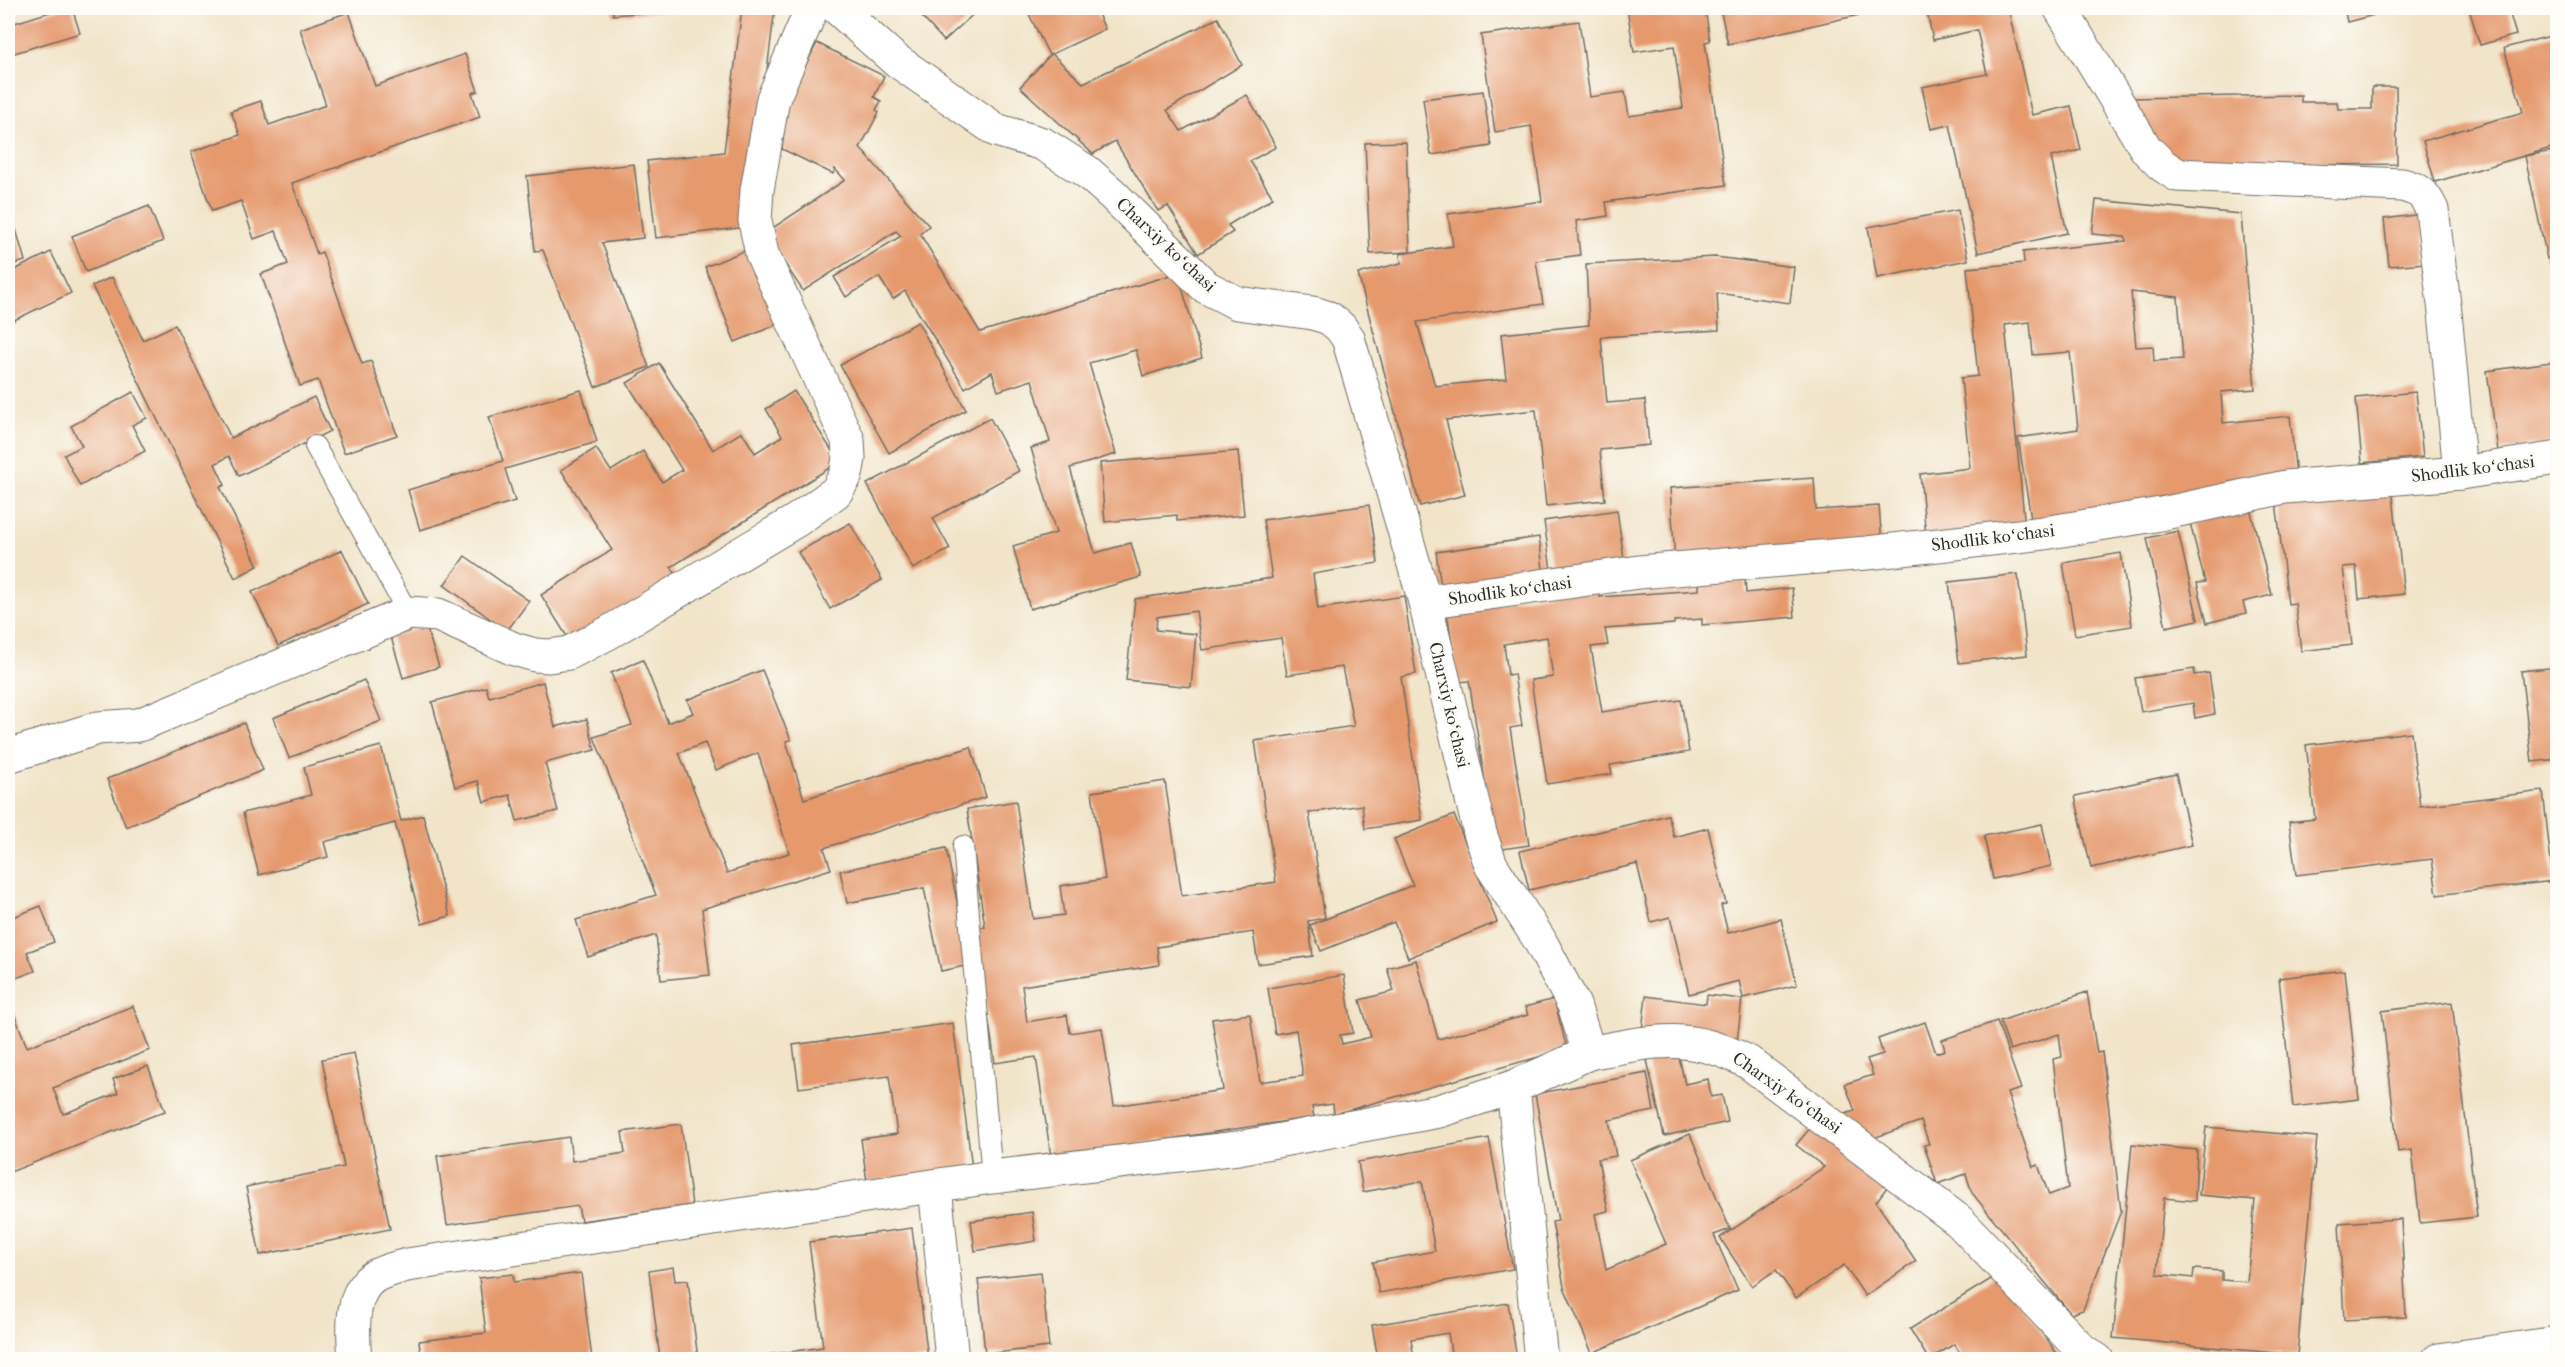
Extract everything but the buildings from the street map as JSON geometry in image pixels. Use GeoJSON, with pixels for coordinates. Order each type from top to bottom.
{"type":"FeatureCollection","features":[{"type":"Feature","properties":{"kind":"street"},"geometry":{"type":"LineString","coordinates":[[8,756],[98,728],[139,725],[408,613],[438,615],[456,621],[514,649],[535,655],[549,656],[569,653],[608,633],[798,520],[836,492],[846,475],[849,458],[848,440],[762,254],[755,221],[757,190],[773,99],[812,8]]}},
{"type":"Feature","properties":{"kind":"street","name":"Charxiy koʻchasi"},"geometry":{"type":"LineString","coordinates":[[837,8],[893,58],[996,130],[1043,144],[1087,172],[1206,287],[1237,303],[1313,313],[1329,318],[1348,338],[1425,602],[1480,833],[1491,865],[1539,939],[1574,1005],[1589,1053],[1651,1041],[1684,1041],[1722,1048],[1749,1062],[1959,1221],[2082,1350],[2097,1359]]}},
{"type":"Feature","properties":{"kind":"street"},"geometry":{"type":"LineString","coordinates":[[2060,8],[2146,149],[2162,165],[2177,175],[2402,185],[2415,188],[2426,196],[2432,210],[2445,312],[2460,473]]}},
{"type":"Feature","properties":{"kind":"street","name":"Shodlik koʻchasi"},"geometry":{"type":"LineString","coordinates":[[1425,602],[1639,572],[1867,553],[2044,533],[2161,514],[2285,487],[2460,473],[2558,458]]}},
{"type":"Feature","properties":{"kind":"street"},"geometry":{"type":"LineString","coordinates":[[355,1359],[353,1335],[356,1304],[363,1287],[375,1276],[407,1265],[992,1177],[1238,1148],[1439,1111],[1513,1087],[1589,1053]]}},
{"type":"Feature","properties":{"kind":"street"},"geometry":{"type":"LineString","coordinates":[[1513,1087],[1541,1359]]}},
{"type":"Feature","properties":{"kind":"street"},"geometry":{"type":"LineString","coordinates":[[935,1186],[952,1359]]}},
{"type":"Feature","properties":{"kind":"street"},"geometry":{"type":"LineString","coordinates":[[2438,1359],[2558,1343]]}},
{"type":"Feature","properties":{"kind":"lane"},"geometry":{"type":"LineString","coordinates":[[315,446],[408,613]]}},
{"type":"Feature","properties":{"kind":"lane"},"geometry":{"type":"LineString","coordinates":[[963,846],[992,1177]]}}]}
